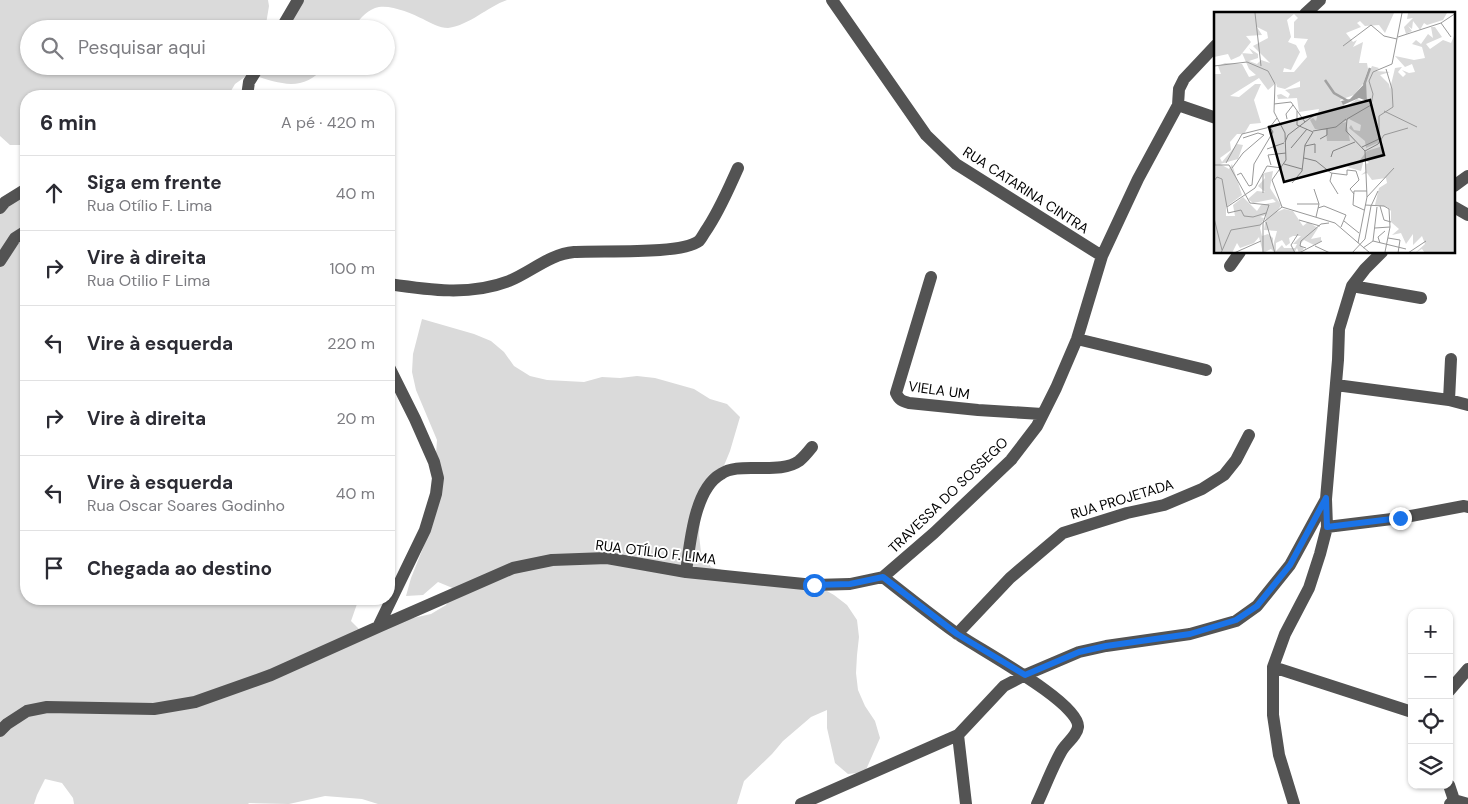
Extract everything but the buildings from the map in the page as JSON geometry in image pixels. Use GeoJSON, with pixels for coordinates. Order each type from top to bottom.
{"type":"FeatureCollection","features":[{"type":"Feature","properties":{"kind":"street"},"geometry":{"type":"LineString","coordinates":[[286,20],[298,0]]}},
{"type":"Feature","properties":{"kind":"street","name":"RUA CATARINA CINTRA"},"geometry":{"type":"LineString","coordinates":[[832,0],[926,135],[956,164],[1102,256]]}},
{"type":"Feature","properties":{"kind":"street"},"geometry":{"type":"LineString","coordinates":[[1307,12],[1320,0]]}},
{"type":"Feature","properties":{"kind":"street","name":"TRAVESSA DO SOSSEGO"},"geometry":{"type":"LineString","coordinates":[[883,577],[934,533],[1011,460],[1037,426],[1077,339],[1102,256],[1138,179],[1178,105],[1179,89],[1184,79],[1214,47]]}},
{"type":"Feature","properties":{"kind":"street"},"geometry":{"type":"LineString","coordinates":[[248,90],[249,82],[253,75]]}},
{"type":"Feature","properties":{"kind":"street"},"geometry":{"type":"LineString","coordinates":[[1178,105],[1214,117]]}},
{"type":"Feature","properties":{"kind":"street"},"geometry":{"type":"LineString","coordinates":[[395,285],[434,291],[482,289],[510,280],[551,258],[572,252],[667,250],[686,247],[699,241],[712,223],[738,168]]}},
{"type":"Feature","properties":{"kind":"street"},"geometry":{"type":"LineString","coordinates":[[1456,185],[1468,176]]}},
{"type":"Feature","properties":{"kind":"street"},"geometry":{"type":"LineString","coordinates":[[0,208],[5,202],[20,193]]}},
{"type":"Feature","properties":{"kind":"street"},"geometry":{"type":"LineString","coordinates":[[1456,207],[1468,215]]}},
{"type":"Feature","properties":{"kind":"street"},"geometry":{"type":"LineString","coordinates":[[0,260],[15,238],[20,235]]}},
{"type":"Feature","properties":{"kind":"street"},"geometry":{"type":"LineString","coordinates":[[1230,266],[1239,254]]}},
{"type":"Feature","properties":{"kind":"street"},"geometry":{"type":"LineString","coordinates":[[1294,804],[1279,755],[1273,715],[1274,667],[1285,634],[1309,588],[1327,527],[1326,498],[1339,329],[1352,286],[1380,254]]}},
{"type":"Feature","properties":{"kind":"street","name":"VIELA UM"},"geometry":{"type":"LineString","coordinates":[[930,277],[896,393],[898,398],[902,401],[919,404],[1042,414]]}},
{"type":"Feature","properties":{"kind":"street"},"geometry":{"type":"LineString","coordinates":[[1352,286],[1421,298]]}},
{"type":"Feature","properties":{"kind":"street"},"geometry":{"type":"LineString","coordinates":[[1077,339],[1206,370]]}},
{"type":"Feature","properties":{"kind":"street"},"geometry":{"type":"LineString","coordinates":[[1449,400],[1452,359]]}},
{"type":"Feature","properties":{"kind":"street"},"geometry":{"type":"LineString","coordinates":[[395,379],[434,462],[438,478],[436,494],[425,530],[395,592]]}},
{"type":"Feature","properties":{"kind":"street"},"geometry":{"type":"LineString","coordinates":[[1336,385],[1449,400],[1468,405]]}},
{"type":"Feature","properties":{"kind":"street","name":"RUA PROJETADA"},"geometry":{"type":"LineString","coordinates":[[957,634],[1010,578],[1063,533],[1164,504],[1202,489],[1224,475],[1236,460],[1249,436]]}},
{"type":"Feature","properties":{"kind":"street"},"geometry":{"type":"LineString","coordinates":[[686,572],[692,533],[702,498],[711,480],[722,473],[737,469],[774,468],[792,464],[799,461],[812,447]]}},
{"type":"Feature","properties":{"kind":"street"},"geometry":{"type":"LineString","coordinates":[[801,804],[958,735],[1004,686],[1079,652],[1106,646],[1190,634],[1236,620],[1257,606],[1290,565],[1326,498]]}},
{"type":"Feature","properties":{"kind":"street"},"geometry":{"type":"LineString","coordinates":[[1327,527],[1400,518],[1464,506],[1468,507]]}},
{"type":"Feature","properties":{"kind":"street","name":"RUA OTÍLIO F. LIMA"},"geometry":{"type":"LineString","coordinates":[[0,731],[27,711],[47,707],[154,709],[195,702],[271,675],[513,568],[552,560],[607,558],[686,572],[814,585],[850,584],[883,577]]}},
{"type":"Feature","properties":{"kind":"street"},"geometry":{"type":"LineString","coordinates":[[883,577],[957,634],[1025,675],[1069,710],[1078,722],[1077,731],[1061,750],[1037,804]]}},
{"type":"Feature","properties":{"kind":"street"},"geometry":{"type":"LineString","coordinates":[[378,627],[389,605]]}},
{"type":"Feature","properties":{"kind":"street"},"geometry":{"type":"LineString","coordinates":[[1274,667],[1408,711]]}},
{"type":"Feature","properties":{"kind":"street"},"geometry":{"type":"LineString","coordinates":[[1453,686],[1468,669]]}},
{"type":"Feature","properties":{"kind":"street"},"geometry":{"type":"LineString","coordinates":[[958,735],[966,804]]}},
{"type":"Feature","properties":{"kind":"street"},"geometry":{"type":"LineString","coordinates":[[1450,789],[1452,802],[1468,804]]}},
{"type":"Feature","properties":{"kind":"shaded area"},"geometry":{"type":"Polygon","coordinates":[[[0,0],[268,0],[267,20],[20,20],[20,75],[248,75],[235,84],[232,90],[20,90],[20,145],[10,145],[0,136],[0,0]]]}},
{"type":"Feature","properties":{"kind":"shaded area"},"geometry":{"type":"Polygon","coordinates":[[[296,0],[507,0],[471,20],[448,28],[435,25],[399,9],[386,7],[375,8],[359,20],[288,20],[296,0]]]}},
{"type":"Feature","properties":{"kind":"shaded area"},"geometry":{"type":"Polygon","coordinates":[[[252,75],[317,75],[299,83],[290,84],[252,75]]]}},
{"type":"Feature","properties":{"kind":"shaded area"},"geometry":{"type":"Polygon","coordinates":[[[20,192],[20,605],[357,605],[351,621],[364,634],[431,614],[446,605],[455,589],[438,582],[423,595],[406,596],[411,578],[431,528],[437,440],[416,390],[412,372],[413,354],[422,319],[474,334],[491,341],[504,352],[514,366],[530,376],[547,380],[584,382],[602,377],[620,378],[637,376],[655,378],[694,389],[710,399],[727,404],[740,417],[723,468],[710,482],[700,517],[699,535],[701,552],[711,567],[729,572],[818,586],[847,605],[857,620],[859,637],[856,673],[858,690],[865,706],[875,721],[880,738],[865,772],[848,774],[835,763],[827,728],[827,710],[811,717],[783,741],[744,781],[737,804],[378,804],[362,799],[325,796],[289,804],[74,804],[73,798],[62,783],[45,779],[34,804],[0,804],[0,204],[20,192]]]}},
{"type":"Feature","properties":{"kind":"route"},"geometry":{"type":"LineString","coordinates":[[814,585],[850,584],[883,577],[957,634],[1025,675],[1079,652],[1106,646],[1190,634],[1236,620],[1257,606],[1290,565],[1326,498],[1327,527],[1400,518]]}}]}
